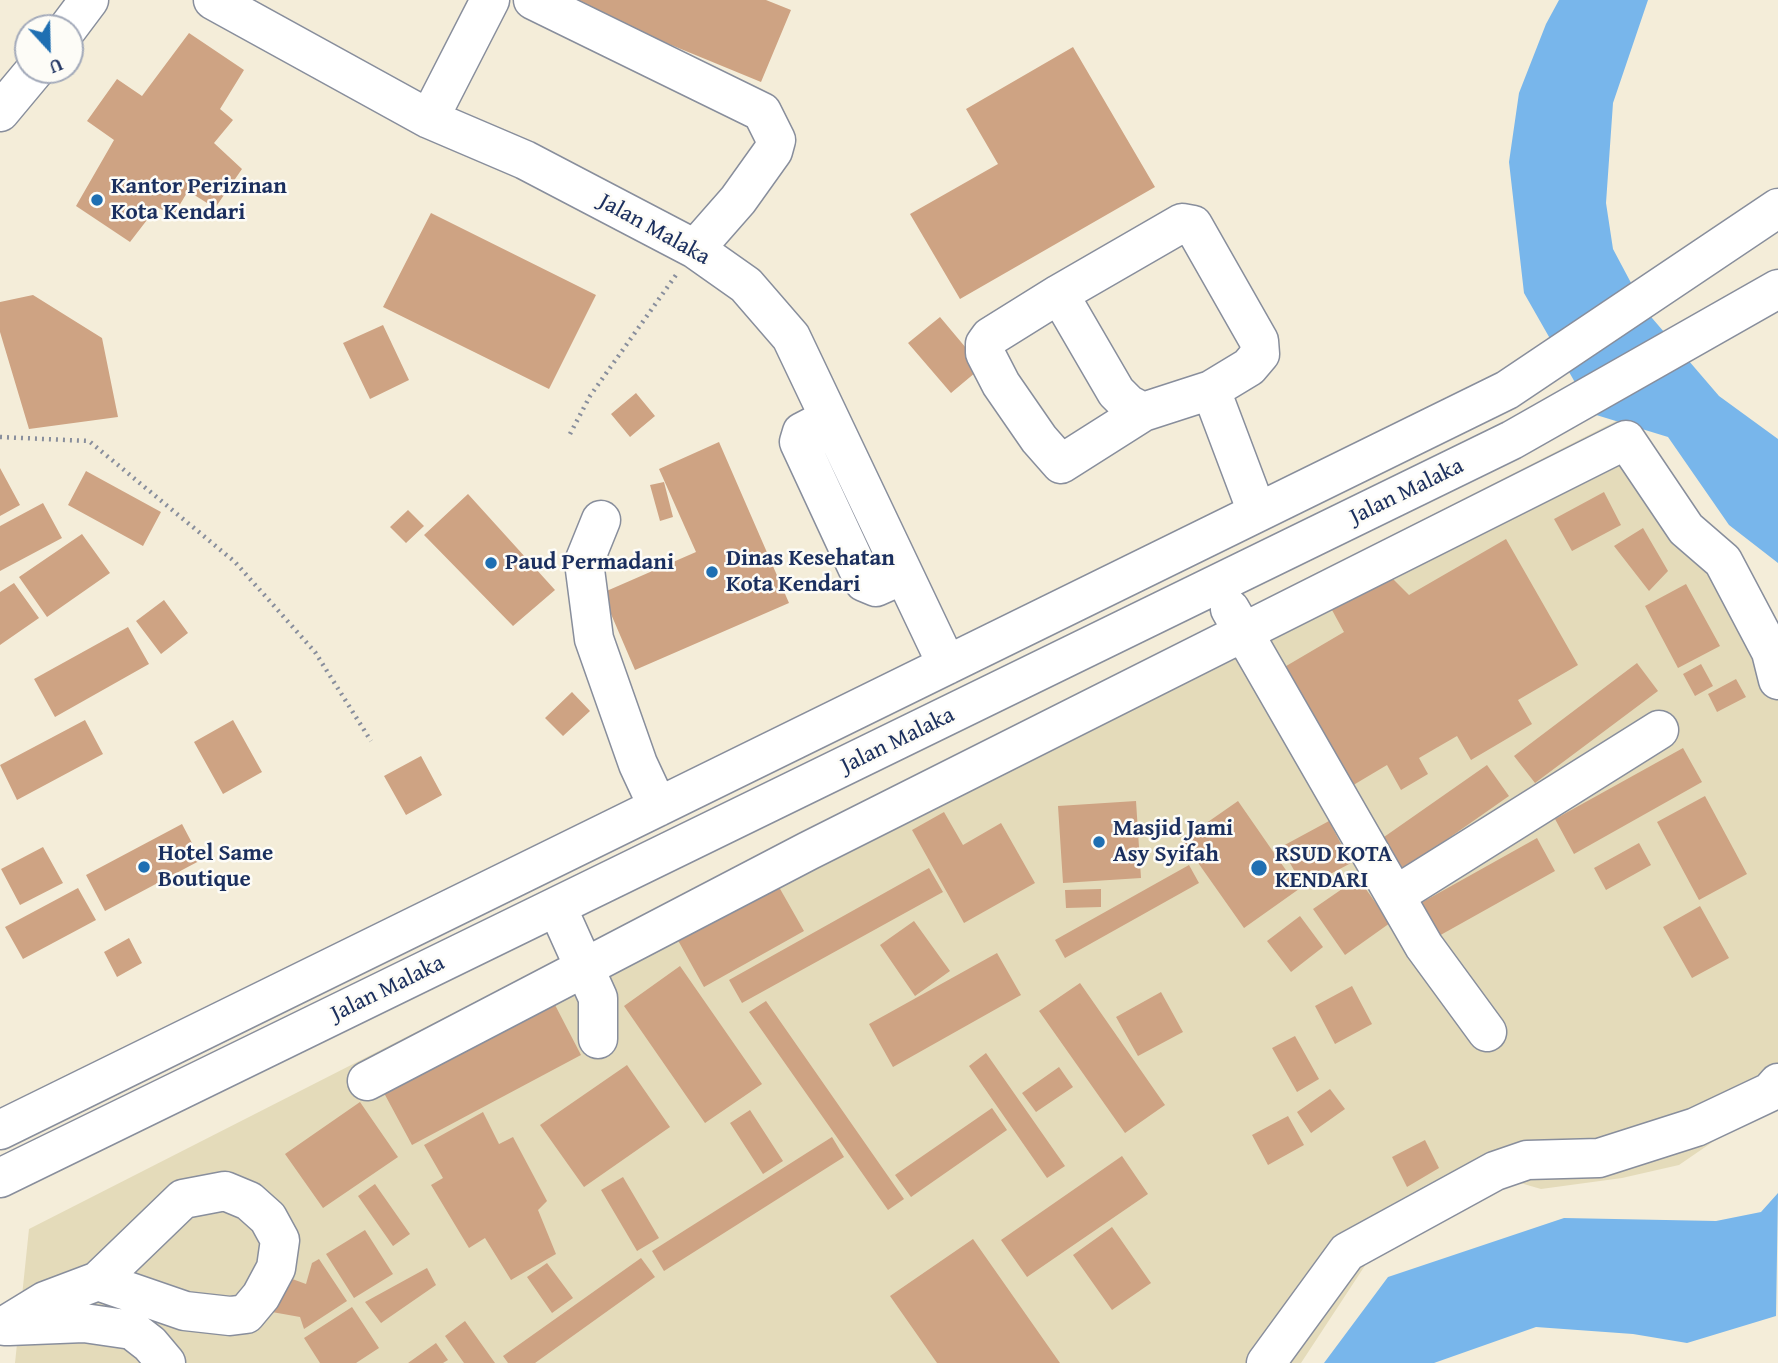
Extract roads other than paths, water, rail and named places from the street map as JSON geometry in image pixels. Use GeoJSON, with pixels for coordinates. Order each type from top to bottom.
{"type":"FeatureCollection","features":[{"type":"Feature","properties":{"kind":"street","name":"Jalan Malaka"},"geometry":{"type":"LineString","coordinates":[[213,0],[429,119],[525,160],[695,249],[746,285],[791,337],[947,665]]}},
{"type":"Feature","properties":{"kind":"street"},"geometry":{"type":"LineString","coordinates":[[429,119],[489,0]]}},
{"type":"Feature","properties":{"kind":"street"},"geometry":{"type":"LineString","coordinates":[[533,0],[762,112],[776,140],[773,151],[738,200],[695,249]]}},
{"type":"Feature","properties":{"kind":"street"},"geometry":{"type":"LineString","coordinates":[[0,112],[23,84]]}},
{"type":"Feature","properties":{"kind":"street","name":"Jalan Malaka"},"geometry":{"type":"LineString","coordinates":[[0,1129],[1507,390],[1778,208]]}},
{"type":"Feature","properties":{"kind":"street"},"geometry":{"type":"LineString","coordinates":[[1182,223],[1192,225],[1259,341],[1260,354],[1249,367],[1211,390],[1143,412],[1061,464],[1039,439],[1001,384],[985,354],[985,344],[990,337],[1059,294],[1182,223]]}},
{"type":"Feature","properties":{"kind":"street","name":"Jalan Malaka"},"geometry":{"type":"LineString","coordinates":[[4,1177],[1512,440],[1778,289]]}},
{"type":"Feature","properties":{"kind":"street"},"geometry":{"type":"LineString","coordinates":[[1059,294],[1116,392],[1128,404],[1143,412]]}},
{"type":"Feature","properties":{"kind":"street"},"geometry":{"type":"LineString","coordinates":[[1211,390],[1257,512]]}},
{"type":"Feature","properties":{"kind":"street"},"geometry":{"type":"LineString","coordinates":[[367,1081],[796,857],[1626,440],[1686,529],[1723,561],[1771,652],[1778,680]]}},
{"type":"Feature","properties":{"kind":"street"},"geometry":{"type":"LineString","coordinates":[[601,520],[584,562],[594,639],[636,759],[658,807]]}},
{"type":"Feature","properties":{"kind":"street"},"geometry":{"type":"LineString","coordinates":[[1216,585],[1424,946],[1487,1032]]}},
{"type":"Feature","properties":{"kind":"street"},"geometry":{"type":"LineString","coordinates":[[1104,588],[1123,630]]}},
{"type":"Feature","properties":{"kind":"street"},"geometry":{"type":"LineString","coordinates":[[1396,895],[1659,730]]}},
{"type":"Feature","properties":{"kind":"street"},"geometry":{"type":"LineString","coordinates":[[557,907],[598,998],[598,1039]]}},
{"type":"Feature","properties":{"kind":"street"},"geometry":{"type":"LineString","coordinates":[[1266,1363],[1347,1252],[1495,1171],[1527,1160],[1599,1158],[1696,1127],[1770,1092],[1778,1083]]}},
{"type":"Feature","properties":{"kind":"street"},"geometry":{"type":"LineString","coordinates":[[2,1326],[45,1301],[98,1281]]}},
{"type":"Feature","properties":{"kind":"street"},"geometry":{"type":"LineString","coordinates":[[2,1326],[84,1323],[132,1330],[150,1343],[166,1363]]}},
{"type":"Feature","properties":{"kind":"water"},"geometry":{"type":"Polygon","coordinates":[[[1559,0],[1648,0],[1613,103],[1606,203],[1613,249],[1646,311],[1719,396],[1778,439],[1778,563],[1729,525],[1668,437],[1593,414],[1524,293],[1509,162],[1519,93],[1546,24],[1559,0]]]}},
{"type":"Feature","properties":{"kind":"water"},"geometry":{"type":"Polygon","coordinates":[[[1778,1193],[1776,1316],[1687,1343],[1633,1334],[1536,1327],[1434,1363],[1324,1363],[1388,1277],[1564,1218],[1716,1221],[1761,1212],[1778,1193]]]}},
{"type":"Feature","properties":{"kind":"place","name":"Kantor Perizinan Kota Kendari"},"geometry":{"type":"Point","coordinates":[97,200]}},
{"type":"Feature","properties":{"kind":"place","name":"Paud Permadani"},"geometry":{"type":"Point","coordinates":[491,563]}},
{"type":"Feature","properties":{"kind":"place","name":"Dinas Kesehatan Kota Kendari"},"geometry":{"type":"Point","coordinates":[712,572]}},
{"type":"Feature","properties":{"kind":"place","name":"Masjid Jami Asy Syifah"},"geometry":{"type":"Point","coordinates":[1099,842]}},
{"type":"Feature","properties":{"kind":"place","name":"Hotel Same Boutique"},"geometry":{"type":"Point","coordinates":[144,867]}},
{"type":"Feature","properties":{"kind":"place","name":"RSUD KOTA KENDARI"},"geometry":{"type":"Point","coordinates":[1259,868]}}]}
